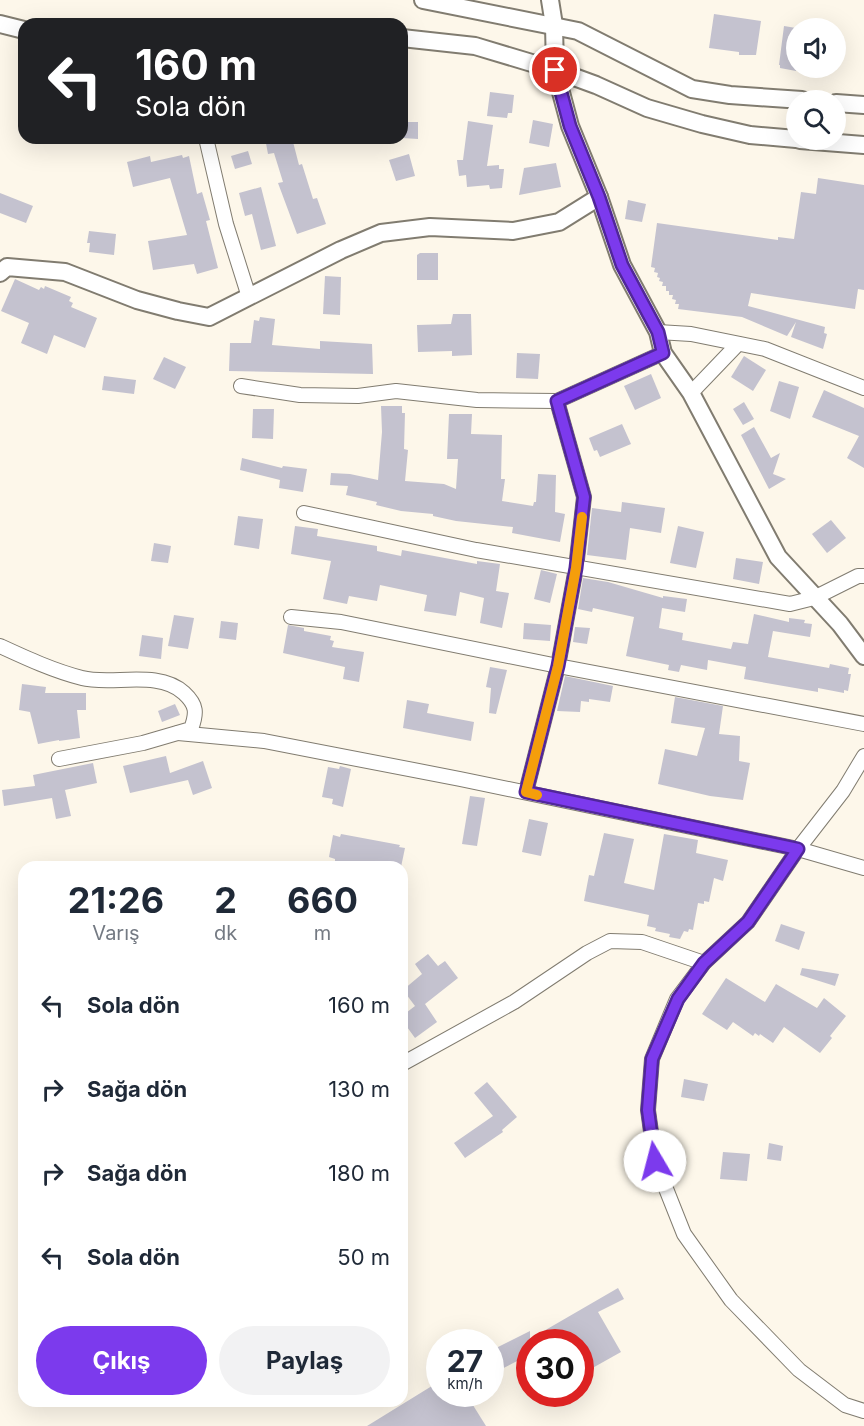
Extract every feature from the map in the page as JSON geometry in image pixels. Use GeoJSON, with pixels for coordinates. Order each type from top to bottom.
{"type":"FeatureCollection","features":[{"type":"Feature","properties":{"kind":"street"},"geometry":{"type":"LineString","coordinates":[[423,0],[554,29],[578,31],[692,88],[730,95],[786,99]]}},
{"type":"Feature","properties":{"kind":"street"},"geometry":{"type":"LineString","coordinates":[[550,0],[554,29],[554,62],[570,126],[599,197],[622,265],[658,332],[663,353],[692,393],[778,557],[840,624],[864,656]]}},
{"type":"Feature","properties":{"kind":"street"},"geometry":{"type":"LineString","coordinates":[[0,24],[18,28]]}},
{"type":"Feature","properties":{"kind":"street"},"geometry":{"type":"LineString","coordinates":[[408,39],[475,46],[554,62],[647,108],[750,135],[786,138]]}},
{"type":"Feature","properties":{"kind":"street"},"geometry":{"type":"LineString","coordinates":[[846,104],[864,105]]}},
{"type":"Feature","properties":{"kind":"street"},"geometry":{"type":"LineString","coordinates":[[846,143],[864,145]]}},
{"type":"Feature","properties":{"kind":"street"},"geometry":{"type":"LineString","coordinates":[[207,144],[226,224],[249,297]]}},
{"type":"Feature","properties":{"kind":"street"},"geometry":{"type":"LineString","coordinates":[[2,267],[65,272],[137,300],[209,317],[341,250],[381,234],[430,227],[513,231],[559,222],[599,197]]}},
{"type":"Feature","properties":{"kind":"street"},"geometry":{"type":"LineString","coordinates":[[658,332],[692,333],[765,349],[864,388]]}},
{"type":"Feature","properties":{"kind":"street"},"geometry":{"type":"LineString","coordinates":[[692,393],[738,344]]}},
{"type":"Feature","properties":{"kind":"street"},"geometry":{"type":"LineString","coordinates":[[241,386],[300,395],[358,396],[396,391],[477,399],[557,401],[663,353]]}},
{"type":"Feature","properties":{"kind":"street"},"geometry":{"type":"LineString","coordinates":[[526,792],[558,666],[576,568],[584,497],[557,401]]}},
{"type":"Feature","properties":{"kind":"street"},"geometry":{"type":"LineString","coordinates":[[304,513],[476,550],[790,604],[814,598],[858,576],[864,576]]}},
{"type":"Feature","properties":{"kind":"street"},"geometry":{"type":"LineString","coordinates":[[291,617],[341,622],[864,724]]}},
{"type":"Feature","properties":{"kind":"street"},"geometry":{"type":"LineString","coordinates":[[0,646],[84,679],[141,679],[176,685],[193,701],[197,713],[191,729],[143,743],[59,759]]}},
{"type":"Feature","properties":{"kind":"street"},"geometry":{"type":"LineString","coordinates":[[178,733],[264,741],[526,792],[798,849],[864,868]]}},
{"type":"Feature","properties":{"kind":"street"},"geometry":{"type":"LineString","coordinates":[[864,756],[843,791],[798,849],[748,922],[704,963],[678,999],[652,1059],[648,1110],[655,1161],[684,1234],[731,1300],[799,1370],[844,1405],[864,1411]]}},
{"type":"Feature","properties":{"kind":"street"},"geometry":{"type":"LineString","coordinates":[[408,1058],[514,1002],[587,953],[610,941],[642,942],[704,963]]}},
{"type":"Feature","properties":{"kind":"building"},"geometry":{"type":"Polygon","coordinates":[[[714,14],[761,21],[756,55],[739,55],[739,52],[709,48],[714,14]]]}},
{"type":"Feature","properties":{"kind":"building"},"geometry":{"type":"Polygon","coordinates":[[[784,26],[786,26],[786,69],[780,68],[784,26]]]}},
{"type":"Feature","properties":{"kind":"building"},"geometry":{"type":"Polygon","coordinates":[[[490,92],[514,95],[512,113],[508,113],[507,118],[487,116],[490,92]]]}},
{"type":"Feature","properties":{"kind":"building"},"geometry":{"type":"Polygon","coordinates":[[[533,120],[553,124],[549,147],[529,143],[533,120]]]}},
{"type":"Feature","properties":{"kind":"building"},"geometry":{"type":"Polygon","coordinates":[[[468,121],[493,125],[487,166],[499,165],[499,169],[504,169],[502,188],[490,189],[489,185],[467,187],[466,175],[459,176],[457,160],[463,160],[468,121]]]}},
{"type":"Feature","properties":{"kind":"building"},"geometry":{"type":"Polygon","coordinates":[[[408,122],[418,122],[418,139],[408,138],[408,122]]]}},
{"type":"Feature","properties":{"kind":"building"},"geometry":{"type":"Polygon","coordinates":[[[266,144],[294,144],[299,165],[302,164],[313,199],[317,198],[326,224],[297,234],[278,183],[283,182],[274,153],[268,154],[266,144]]]}},
{"type":"Feature","properties":{"kind":"building"},"geometry":{"type":"Polygon","coordinates":[[[248,151],[252,164],[235,169],[231,156],[248,151]]]}},
{"type":"Feature","properties":{"kind":"building"},"geometry":{"type":"Polygon","coordinates":[[[409,154],[415,176],[396,181],[389,160],[409,154]]]}},
{"type":"Feature","properties":{"kind":"building"},"geometry":{"type":"Polygon","coordinates":[[[182,155],[183,158],[189,156],[197,194],[202,192],[210,220],[206,221],[218,268],[197,274],[194,264],[153,270],[148,241],[187,235],[170,178],[133,187],[127,162],[150,156],[151,162],[182,155]]]}},
{"type":"Feature","properties":{"kind":"building"},"geometry":{"type":"Polygon","coordinates":[[[556,163],[561,187],[519,195],[524,168],[556,163]]]}},
{"type":"Feature","properties":{"kind":"building"},"geometry":{"type":"Polygon","coordinates":[[[818,178],[864,185],[864,290],[858,289],[855,309],[751,293],[748,306],[825,327],[824,333],[827,334],[823,349],[791,337],[796,322],[787,336],[742,317],[678,309],[679,304],[675,304],[676,300],[672,299],[673,295],[669,295],[666,286],[662,286],[663,282],[657,277],[658,273],[654,272],[655,268],[651,267],[657,223],[778,240],[778,237],[794,239],[801,192],[816,194],[818,178]]]}},
{"type":"Feature","properties":{"kind":"building"},"geometry":{"type":"Polygon","coordinates":[[[261,187],[276,246],[261,250],[252,214],[245,216],[239,193],[261,187]]]}},
{"type":"Feature","properties":{"kind":"building"},"geometry":{"type":"Polygon","coordinates":[[[0,193],[33,206],[26,223],[0,213],[0,193]]]}},
{"type":"Feature","properties":{"kind":"building"},"geometry":{"type":"Polygon","coordinates":[[[628,200],[646,204],[642,222],[625,219],[628,200]]]}},
{"type":"Feature","properties":{"kind":"building"},"geometry":{"type":"Polygon","coordinates":[[[89,231],[116,234],[114,255],[89,252],[90,243],[87,243],[89,231]]]}},
{"type":"Feature","properties":{"kind":"building"},"geometry":{"type":"Polygon","coordinates":[[[438,253],[438,280],[417,280],[417,255],[438,253]]]}},
{"type":"Feature","properties":{"kind":"building"},"geometry":{"type":"Polygon","coordinates":[[[325,276],[341,277],[340,315],[323,314],[325,276]]]}},
{"type":"Feature","properties":{"kind":"building"},"geometry":{"type":"Polygon","coordinates":[[[15,279],[39,290],[41,287],[44,289],[45,286],[71,297],[69,301],[73,303],[71,307],[97,318],[85,348],[54,335],[47,354],[21,343],[29,323],[1,311],[15,279]]]}},
{"type":"Feature","properties":{"kind":"building"},"geometry":{"type":"Polygon","coordinates":[[[453,314],[471,314],[472,355],[452,356],[452,351],[418,352],[417,325],[451,324],[453,314]]]}},
{"type":"Feature","properties":{"kind":"building"},"geometry":{"type":"Polygon","coordinates":[[[260,317],[275,319],[272,345],[320,349],[320,341],[372,344],[373,374],[229,371],[230,343],[251,343],[254,320],[259,321],[260,317]]]}},
{"type":"Feature","properties":{"kind":"building"},"geometry":{"type":"Polygon","coordinates":[[[517,353],[540,354],[538,379],[516,378],[517,353]]]}},
{"type":"Feature","properties":{"kind":"building"},"geometry":{"type":"Polygon","coordinates":[[[744,356],[766,370],[753,391],[731,377],[744,356]]]}},
{"type":"Feature","properties":{"kind":"building"},"geometry":{"type":"Polygon","coordinates":[[[164,357],[186,367],[175,389],[153,379],[164,357]]]}},
{"type":"Feature","properties":{"kind":"building"},"geometry":{"type":"Polygon","coordinates":[[[651,374],[661,398],[635,410],[624,386],[651,374]]]}},
{"type":"Feature","properties":{"kind":"building"},"geometry":{"type":"Polygon","coordinates":[[[104,376],[136,380],[134,394],[102,390],[104,376]]]}},
{"type":"Feature","properties":{"kind":"building"},"geometry":{"type":"Polygon","coordinates":[[[779,381],[799,387],[790,419],[770,411],[779,381]]]}},
{"type":"Feature","properties":{"kind":"building"},"geometry":{"type":"Polygon","coordinates":[[[824,390],[864,408],[864,468],[847,458],[859,436],[812,417],[824,390]]]}},
{"type":"Feature","properties":{"kind":"building"},"geometry":{"type":"Polygon","coordinates":[[[744,402],[754,419],[743,425],[733,409],[744,402]]]}},
{"type":"Feature","properties":{"kind":"building"},"geometry":{"type":"Polygon","coordinates":[[[381,406],[402,406],[402,413],[405,413],[404,449],[408,450],[405,481],[444,484],[456,489],[458,459],[447,459],[449,414],[472,414],[471,434],[502,435],[501,479],[505,479],[502,501],[533,506],[536,502],[538,474],[556,475],[555,512],[565,514],[560,542],[512,533],[513,527],[456,521],[433,516],[433,514],[401,511],[376,505],[377,502],[346,495],[348,486],[330,485],[331,473],[350,474],[378,480],[382,432],[381,406]]]}},
{"type":"Feature","properties":{"kind":"building"},"geometry":{"type":"Polygon","coordinates":[[[253,409],[274,409],[273,439],[252,438],[253,409]]]}},
{"type":"Feature","properties":{"kind":"building"},"geometry":{"type":"Polygon","coordinates":[[[622,424],[631,444],[600,457],[597,450],[594,451],[589,438],[622,424]]]}},
{"type":"Feature","properties":{"kind":"building"},"geometry":{"type":"Polygon","coordinates":[[[754,427],[771,458],[780,453],[773,474],[786,479],[769,489],[741,435],[754,427]]]}},
{"type":"Feature","properties":{"kind":"building"},"geometry":{"type":"Polygon","coordinates":[[[242,458],[282,468],[283,466],[307,469],[303,492],[279,488],[280,480],[240,470],[242,458]]]}},
{"type":"Feature","properties":{"kind":"building"},"geometry":{"type":"Polygon","coordinates":[[[622,502],[665,508],[661,533],[630,528],[626,560],[587,555],[592,508],[621,512],[622,502]]]}},
{"type":"Feature","properties":{"kind":"building"},"geometry":{"type":"Polygon","coordinates":[[[238,516],[263,519],[259,549],[234,545],[238,516]]]}},
{"type":"Feature","properties":{"kind":"building"},"geometry":{"type":"Polygon","coordinates":[[[831,520],[846,538],[827,553],[812,534],[831,520]]]}},
{"type":"Feature","properties":{"kind":"building"},"geometry":{"type":"Polygon","coordinates":[[[295,526],[318,529],[317,536],[377,546],[377,551],[401,556],[402,550],[477,564],[477,561],[500,564],[496,591],[509,593],[502,628],[480,623],[484,598],[460,592],[456,616],[424,611],[427,595],[380,585],[377,601],[349,596],[347,604],[323,599],[331,561],[291,554],[295,526]]]}},
{"type":"Feature","properties":{"kind":"building"},"geometry":{"type":"Polygon","coordinates":[[[678,526],[704,532],[696,568],[670,563],[678,526]]]}},
{"type":"Feature","properties":{"kind":"building"},"geometry":{"type":"Polygon","coordinates":[[[154,543],[171,546],[168,563],[151,561],[154,543]]]}},
{"type":"Feature","properties":{"kind":"building"},"geometry":{"type":"Polygon","coordinates":[[[736,558],[763,562],[759,584],[733,579],[736,558]]]}},
{"type":"Feature","properties":{"kind":"building"},"geometry":{"type":"Polygon","coordinates":[[[541,570],[557,574],[550,603],[534,599],[541,570]]]}},
{"type":"Feature","properties":{"kind":"building"},"geometry":{"type":"Polygon","coordinates":[[[583,578],[608,582],[663,598],[663,596],[687,599],[685,612],[662,608],[659,628],[683,633],[682,640],[731,649],[733,642],[748,644],[754,614],[789,622],[789,618],[805,620],[804,623],[812,624],[810,637],[773,631],[768,657],[829,668],[830,664],[849,668],[848,674],[851,674],[848,691],[844,690],[844,693],[818,688],[818,692],[744,679],[746,667],[708,660],[707,670],[681,665],[679,672],[668,670],[669,665],[626,656],[634,617],[593,608],[592,612],[578,609],[583,578]]]}},
{"type":"Feature","properties":{"kind":"building"},"geometry":{"type":"Polygon","coordinates":[[[174,615],[194,618],[188,649],[168,646],[174,615]]]}},
{"type":"Feature","properties":{"kind":"building"},"geometry":{"type":"Polygon","coordinates":[[[221,621],[238,623],[236,640],[219,638],[221,621]]]}},
{"type":"Feature","properties":{"kind":"building"},"geometry":{"type":"Polygon","coordinates":[[[524,623],[551,625],[550,641],[523,639],[524,623]]]}},
{"type":"Feature","properties":{"kind":"building"},"geometry":{"type":"Polygon","coordinates":[[[288,625],[304,628],[304,631],[331,636],[330,640],[334,641],[332,647],[364,652],[359,682],[343,679],[345,667],[283,653],[288,625]]]}},
{"type":"Feature","properties":{"kind":"building"},"geometry":{"type":"Polygon","coordinates":[[[575,627],[590,628],[587,644],[573,642],[575,627]]]}},
{"type":"Feature","properties":{"kind":"building"},"geometry":{"type":"Polygon","coordinates":[[[142,635],[163,638],[161,659],[139,656],[142,635]]]}},
{"type":"Feature","properties":{"kind":"building"},"geometry":{"type":"Polygon","coordinates":[[[490,667],[507,670],[496,714],[489,713],[491,688],[486,687],[490,667]]]}},
{"type":"Feature","properties":{"kind":"building"},"geometry":{"type":"Polygon","coordinates":[[[565,676],[613,686],[610,702],[589,699],[589,702],[581,701],[580,712],[557,711],[565,676]]]}},
{"type":"Feature","properties":{"kind":"building"},"geometry":{"type":"Polygon","coordinates":[[[22,684],[46,687],[45,693],[86,693],[86,710],[77,710],[80,738],[38,744],[30,712],[19,710],[22,684]]]}},
{"type":"Feature","properties":{"kind":"building"},"geometry":{"type":"Polygon","coordinates":[[[675,697],[723,706],[719,734],[740,736],[739,761],[750,763],[743,800],[710,796],[658,784],[665,749],[697,756],[705,728],[671,723],[675,697]]]}},
{"type":"Feature","properties":{"kind":"building"},"geometry":{"type":"Polygon","coordinates":[[[407,700],[429,704],[427,713],[474,722],[471,741],[403,728],[407,700]]]}},
{"type":"Feature","properties":{"kind":"building"},"geometry":{"type":"Polygon","coordinates":[[[175,704],[180,715],[162,722],[158,711],[175,704]]]}},
{"type":"Feature","properties":{"kind":"building"},"geometry":{"type":"Polygon","coordinates":[[[166,756],[170,773],[203,761],[212,788],[193,795],[188,780],[130,793],[123,766],[166,756]]]}},
{"type":"Feature","properties":{"kind":"building"},"geometry":{"type":"Polygon","coordinates":[[[93,763],[97,783],[65,790],[71,816],[56,819],[52,798],[4,806],[2,790],[35,786],[33,775],[93,763]]]}},
{"type":"Feature","properties":{"kind":"building"},"geometry":{"type":"Polygon","coordinates":[[[340,766],[351,769],[343,807],[332,804],[333,799],[322,797],[328,767],[339,769],[340,766]]]}},
{"type":"Feature","properties":{"kind":"building"},"geometry":{"type":"Polygon","coordinates":[[[470,796],[485,798],[477,846],[462,844],[470,796]]]}},
{"type":"Feature","properties":{"kind":"building"},"geometry":{"type":"Polygon","coordinates":[[[529,819],[548,823],[541,856],[522,852],[529,819]]]}},
{"type":"Feature","properties":{"kind":"building"},"geometry":{"type":"Polygon","coordinates":[[[604,833],[634,839],[624,883],[654,890],[664,834],[698,840],[696,853],[728,860],[723,881],[714,878],[709,902],[698,903],[693,930],[684,931],[680,939],[669,937],[670,934],[655,931],[656,928],[647,926],[649,915],[584,901],[589,875],[594,876],[604,833]]]}},
{"type":"Feature","properties":{"kind":"building"},"geometry":{"type":"Polygon","coordinates":[[[341,834],[400,845],[399,847],[405,848],[402,861],[335,861],[329,857],[333,835],[340,837],[341,834]]]}},
{"type":"Feature","properties":{"kind":"building"},"geometry":{"type":"Polygon","coordinates":[[[781,924],[805,932],[799,950],[775,941],[781,924]]]}},
{"type":"Feature","properties":{"kind":"building"},"geometry":{"type":"Polygon","coordinates":[[[428,954],[438,966],[445,961],[458,978],[425,1004],[437,1022],[415,1038],[408,1028],[408,1011],[415,1006],[408,997],[408,986],[422,974],[415,964],[428,954]]]}},
{"type":"Feature","properties":{"kind":"building"},"geometry":{"type":"Polygon","coordinates":[[[802,968],[839,974],[835,986],[800,975],[802,968]]]}},
{"type":"Feature","properties":{"kind":"building"},"geometry":{"type":"Polygon","coordinates":[[[726,978],[765,1002],[776,984],[817,1008],[824,998],[846,1016],[820,1053],[784,1027],[773,1043],[760,1034],[759,1036],[755,1033],[753,1036],[733,1022],[727,1030],[702,1014],[726,978]]]}},
{"type":"Feature","properties":{"kind":"building"},"geometry":{"type":"Polygon","coordinates":[[[684,1079],[708,1084],[704,1101],[681,1097],[684,1079]]]}},
{"type":"Feature","properties":{"kind":"building"},"geometry":{"type":"Polygon","coordinates":[[[487,1082],[517,1117],[502,1130],[503,1132],[465,1158],[454,1143],[493,1116],[474,1093],[487,1082]]]}},
{"type":"Feature","properties":{"kind":"building"},"geometry":{"type":"Polygon","coordinates":[[[769,1143],[783,1146],[781,1161],[767,1159],[769,1143]]]}},
{"type":"Feature","properties":{"kind":"building"},"geometry":{"type":"Polygon","coordinates":[[[723,1152],[750,1154],[747,1181],[720,1179],[723,1152]]]}},
{"type":"Feature","properties":{"kind":"building"},"geometry":{"type":"Polygon","coordinates":[[[618,1288],[624,1299],[598,1312],[621,1352],[594,1367],[594,1329],[547,1329],[618,1288]]]}},
{"type":"Feature","properties":{"kind":"building"},"geometry":{"type":"Polygon","coordinates":[[[516,1338],[516,1362],[504,1368],[504,1344],[516,1338]]]}},
{"type":"Feature","properties":{"kind":"building"},"geometry":{"type":"Polygon","coordinates":[[[426,1390],[426,1407],[474,1407],[486,1426],[367,1426],[398,1407],[408,1407],[408,1401],[426,1390]]]}},
{"type":"Feature","properties":{"kind":"slow traffic"},"geometry":{"type":"LineString","coordinates":[[537,795],[526,792],[558,666],[576,568],[582,517]]}},
{"type":"Feature","properties":{"kind":"route"},"geometry":{"type":"LineString","coordinates":[[555,70],[570,126],[599,197],[622,265],[658,332],[663,353],[557,401],[584,497],[576,568],[558,666],[526,792],[798,849],[748,922],[704,963],[678,999],[652,1059],[648,1110],[655,1161]]}}]}
